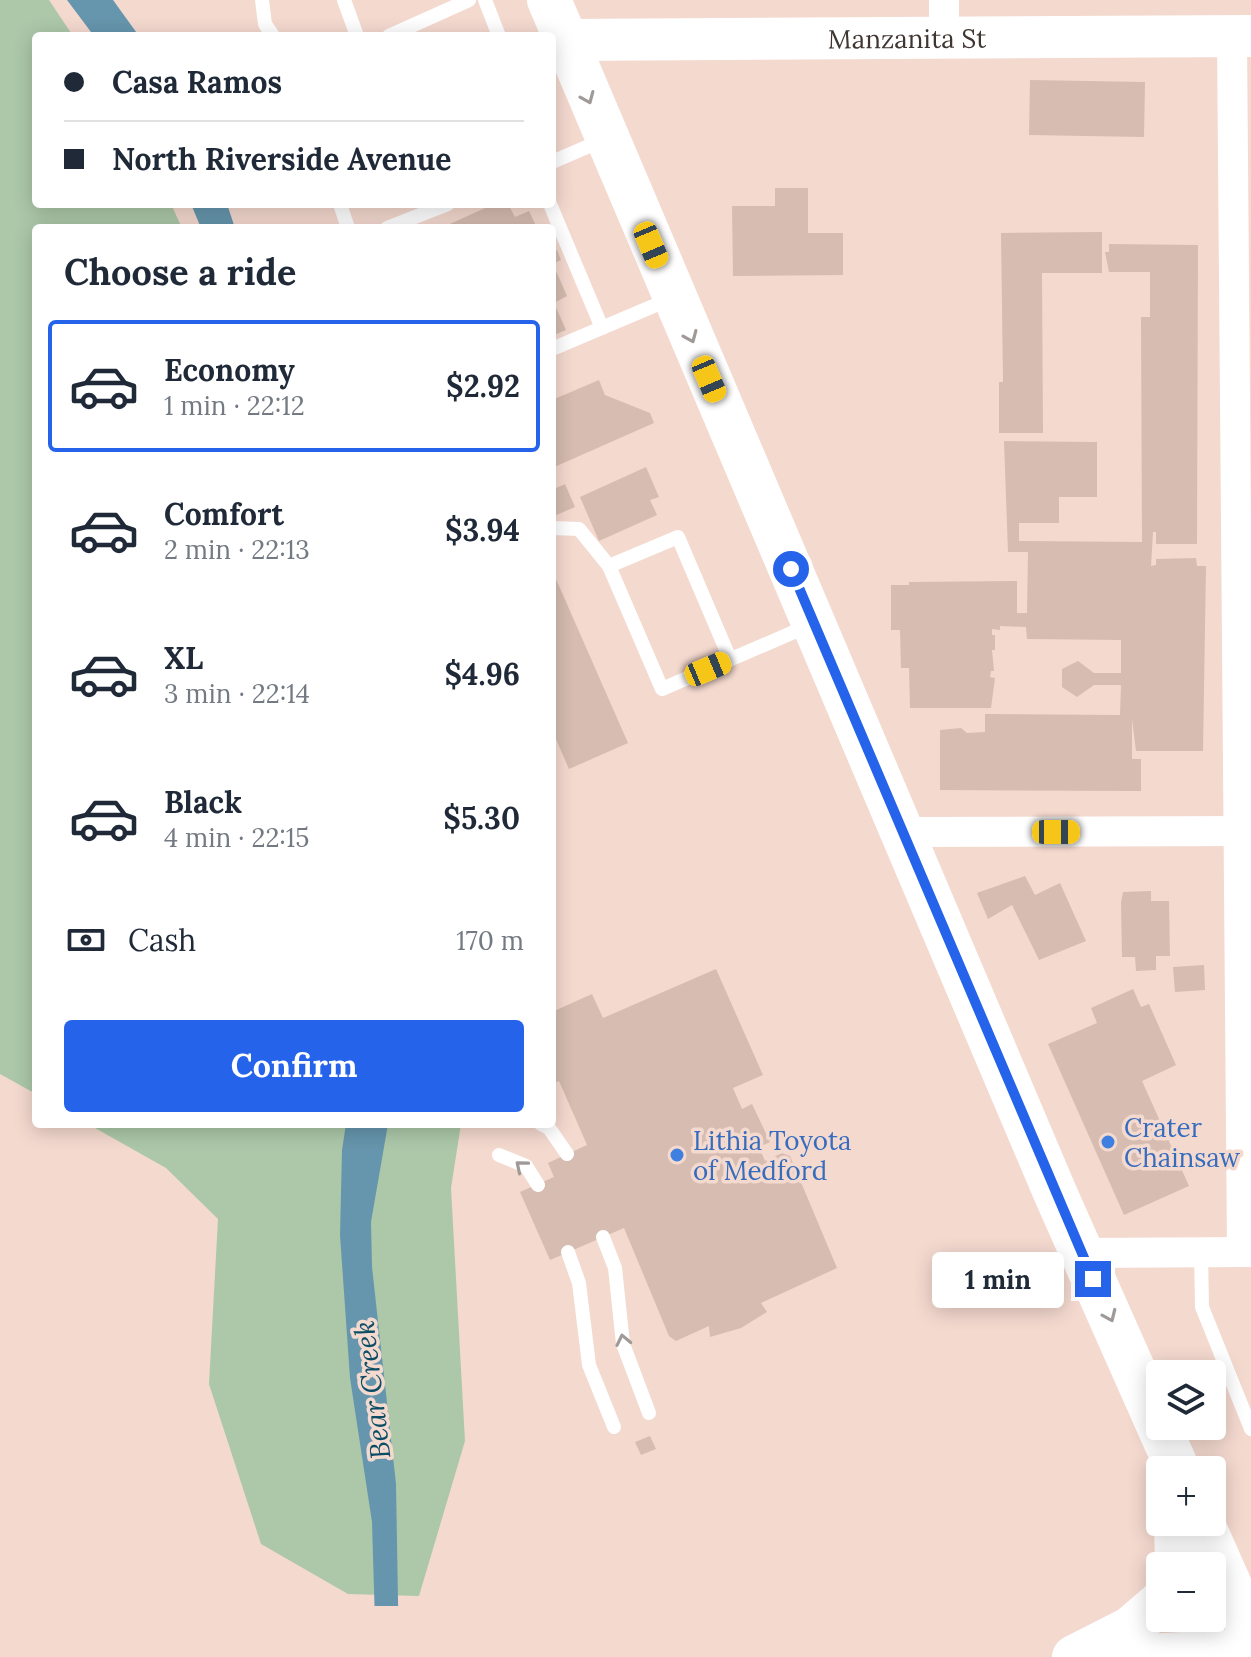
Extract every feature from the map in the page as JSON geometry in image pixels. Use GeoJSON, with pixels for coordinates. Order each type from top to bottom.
{"type":"FeatureCollection","features":[{"type":"Feature","properties":{"kind":"main road"},"geometry":{"type":"LineString","coordinates":[[555,28],[606,139],[904,832],[1169,1456]]}},
{"type":"Feature","properties":{"kind":"main road"},"geometry":{"type":"LineString","coordinates":[[1208,1536],[1251,1633]]}},
{"type":"Feature","properties":{"kind":"main road"},"geometry":{"type":"LineString","coordinates":[[1074,1657],[1131,1628],[1146,1615]]}},
{"type":"Feature","properties":{"kind":"street","name":"Manzanita St"},"geometry":{"type":"LineString","coordinates":[[555,28],[944,18],[1242,36]]}},
{"type":"Feature","properties":{"kind":"street"},"geometry":{"type":"LineString","coordinates":[[1081,1253],[1247,1252],[1242,36]]}},
{"type":"Feature","properties":{"kind":"street"},"geometry":{"type":"LineString","coordinates":[[904,832],[1245,831]]}},
{"type":"Feature","properties":{"kind":"street"},"geometry":{"type":"LineString","coordinates":[[1112,1657],[1251,1649]]}},
{"type":"Feature","properties":{"kind":"lane"},"geometry":{"type":"LineString","coordinates":[[262,0],[265,24],[270,32]]}},
{"type":"Feature","properties":{"kind":"lane"},"geometry":{"type":"LineString","coordinates":[[344,0],[356,32]]}},
{"type":"Feature","properties":{"kind":"lane"},"geometry":{"type":"LineString","coordinates":[[398,32],[469,0]]}},
{"type":"Feature","properties":{"kind":"lane"},"geometry":{"type":"LineString","coordinates":[[485,0],[497,32]]}},
{"type":"Feature","properties":{"kind":"lane"},"geometry":{"type":"LineString","coordinates":[[556,160],[606,139]]}},
{"type":"Feature","properties":{"kind":"lane"},"geometry":{"type":"LineString","coordinates":[[397,224],[438,208]]}},
{"type":"Feature","properties":{"kind":"lane"},"geometry":{"type":"LineString","coordinates":[[552,208],[602,328]]}},
{"type":"Feature","properties":{"kind":"lane"},"geometry":{"type":"LineString","coordinates":[[556,347],[674,297]]}},
{"type":"Feature","properties":{"kind":"lane"},"geometry":{"type":"LineString","coordinates":[[556,528],[579,529],[609,566],[662,689],[814,624]]}},
{"type":"Feature","properties":{"kind":"lane"},"geometry":{"type":"LineString","coordinates":[[609,566],[678,537],[730,659]]}},
{"type":"Feature","properties":{"kind":"lane"},"geometry":{"type":"LineString","coordinates":[[549,1128],[567,1154]]}},
{"type":"Feature","properties":{"kind":"lane"},"geometry":{"type":"LineString","coordinates":[[499,1155],[526,1166],[538,1185]]}},
{"type":"Feature","properties":{"kind":"lane"},"geometry":{"type":"LineString","coordinates":[[603,1237],[615,1268],[623,1344],[649,1413]]}},
{"type":"Feature","properties":{"kind":"lane"},"geometry":{"type":"LineString","coordinates":[[568,1252],[579,1283],[589,1365],[614,1427]]}},
{"type":"Feature","properties":{"kind":"lane"},"geometry":{"type":"LineString","coordinates":[[1201,1252],[1202,1307],[1251,1429]]}},
{"type":"Feature","properties":{"kind":"green space"},"geometry":{"type":"Polygon","coordinates":[[[0,0],[49,0],[70,32],[32,32],[32,208],[173,208],[180,224],[32,224],[32,1092],[0,1074],[0,0]]]}},
{"type":"Feature","properties":{"kind":"green space"},"geometry":{"type":"Polygon","coordinates":[[[95,1128],[460,1128],[451,1188],[465,1441],[419,1596],[348,1594],[261,1544],[209,1384],[218,1219],[166,1168],[95,1128]]]}},
{"type":"Feature","properties":{"kind":"water"},"geometry":{"type":"Polygon","coordinates":[[[67,0],[113,0],[136,32],[91,32],[67,0]]]}},
{"type":"Feature","properties":{"kind":"water"},"geometry":{"type":"Polygon","coordinates":[[[193,208],[228,208],[234,224],[199,224],[193,208]]]}},
{"type":"Feature","properties":{"kind":"water","name":"Bear Creek"},"geometry":{"type":"Polygon","coordinates":[[[345,1128],[387,1128],[371,1222],[372,1267],[396,1484],[399,1657],[376,1657],[372,1522],[350,1378],[340,1235],[345,1128]]]}},
{"type":"Feature","properties":{"kind":"pier"},"geometry":{"type":"Polygon","coordinates":[[[371,1606],[403,1606],[403,1657],[372,1657],[371,1606]]]}},
{"type":"Feature","properties":{"kind":"building"},"geometry":{"type":"Polygon","coordinates":[[[1030,80],[1145,82],[1144,137],[1029,135],[1030,80]]]}},
{"type":"Feature","properties":{"kind":"building"},"geometry":{"type":"Polygon","coordinates":[[[775,188],[808,188],[808,233],[843,233],[843,275],[733,276],[732,206],[775,206],[775,188]]]}},
{"type":"Feature","properties":{"kind":"building"},"geometry":{"type":"Polygon","coordinates":[[[485,208],[510,208],[515,217],[529,211],[535,224],[450,224],[485,208]]]}},
{"type":"Feature","properties":{"kind":"building"},"geometry":{"type":"Polygon","coordinates":[[[1102,232],[1102,273],[1042,273],[1043,433],[999,433],[999,382],[1003,382],[1001,233],[1102,232]]]}},
{"type":"Feature","properties":{"kind":"building"},"geometry":{"type":"Polygon","coordinates":[[[1109,244],[1198,245],[1197,544],[1156,544],[1156,532],[1153,532],[1151,566],[1156,565],[1156,559],[1196,558],[1197,566],[1206,566],[1203,751],[1136,751],[1132,719],[1132,759],[1141,759],[1141,791],[940,790],[940,730],[961,728],[967,733],[985,732],[985,714],[1120,715],[1121,685],[1094,685],[1077,697],[1062,687],[1062,669],[1078,661],[1094,673],[1121,673],[1121,640],[1027,639],[1026,627],[1000,626],[1000,630],[992,629],[995,650],[992,650],[994,671],[991,671],[990,677],[995,678],[991,708],[910,708],[909,668],[901,668],[900,630],[891,630],[891,585],[909,585],[909,582],[1017,581],[1017,613],[1027,613],[1028,552],[1008,552],[1004,441],[1097,442],[1097,497],[1059,497],[1059,523],[1019,523],[1019,541],[1142,542],[1141,317],[1150,317],[1150,272],[1109,272],[1105,252],[1109,252],[1109,244]]]}},
{"type":"Feature","properties":{"kind":"building"},"geometry":{"type":"Polygon","coordinates":[[[556,271],[567,296],[556,302],[556,271]]]}},
{"type":"Feature","properties":{"kind":"building"},"geometry":{"type":"Polygon","coordinates":[[[556,308],[566,330],[556,334],[556,308]]]}},
{"type":"Feature","properties":{"kind":"building"},"geometry":{"type":"Polygon","coordinates":[[[599,380],[605,395],[650,413],[654,423],[556,466],[556,398],[599,380]]]}},
{"type":"Feature","properties":{"kind":"building"},"geometry":{"type":"Polygon","coordinates":[[[646,467],[659,497],[650,500],[657,515],[599,541],[580,497],[646,467]]]}},
{"type":"Feature","properties":{"kind":"building"},"geometry":{"type":"Polygon","coordinates":[[[565,484],[575,507],[556,515],[556,488],[565,484]]]}},
{"type":"Feature","properties":{"kind":"building"},"geometry":{"type":"Polygon","coordinates":[[[556,579],[628,743],[569,769],[556,739],[556,579]]]}},
{"type":"Feature","properties":{"kind":"building"},"geometry":{"type":"Polygon","coordinates":[[[1025,876],[1035,895],[1060,883],[1086,941],[1039,960],[1012,905],[988,919],[977,893],[1025,876]]]}},
{"type":"Feature","properties":{"kind":"building"},"geometry":{"type":"Polygon","coordinates":[[[1151,891],[1151,901],[1169,901],[1170,956],[1156,956],[1156,970],[1136,971],[1135,957],[1122,957],[1121,902],[1123,892],[1151,891]]]}},
{"type":"Feature","properties":{"kind":"building"},"geometry":{"type":"Polygon","coordinates":[[[1204,965],[1205,990],[1175,992],[1173,967],[1204,965]]]}},
{"type":"Feature","properties":{"kind":"building","name":"Lithia Toyota of Medford"},"geometry":{"type":"Polygon","coordinates":[[[716,969],[763,1075],[733,1088],[742,1109],[752,1104],[770,1142],[759,1147],[765,1161],[782,1153],[790,1156],[837,1268],[761,1303],[767,1312],[741,1328],[710,1337],[709,1326],[676,1341],[669,1336],[624,1228],[550,1260],[520,1192],[554,1177],[548,1163],[587,1145],[559,1081],[556,1082],[556,1010],[592,994],[603,1018],[716,969]]]}},
{"type":"Feature","properties":{"kind":"building"},"geometry":{"type":"Polygon","coordinates":[[[1133,989],[1141,1007],[1149,1004],[1176,1065],[1142,1081],[1189,1186],[1124,1215],[1048,1044],[1097,1023],[1091,1008],[1133,989]]]}},
{"type":"Feature","properties":{"kind":"building"},"geometry":{"type":"Polygon","coordinates":[[[650,1436],[656,1449],[641,1455],[635,1442],[650,1436]]]}},
{"type":"Feature","properties":{"kind":"place","name":"Crater Chainsaw"},"geometry":{"type":"Point","coordinates":[1108,1142]}},
{"type":"Feature","properties":{"kind":"place","name":"Lithia Toyota of Medford"},"geometry":{"type":"Point","coordinates":[677,1155]}},
{"type":"Feature","properties":{"kind":"route"},"geometry":{"type":"LineString","coordinates":[[791,569],[1093,1279]]}}]}
